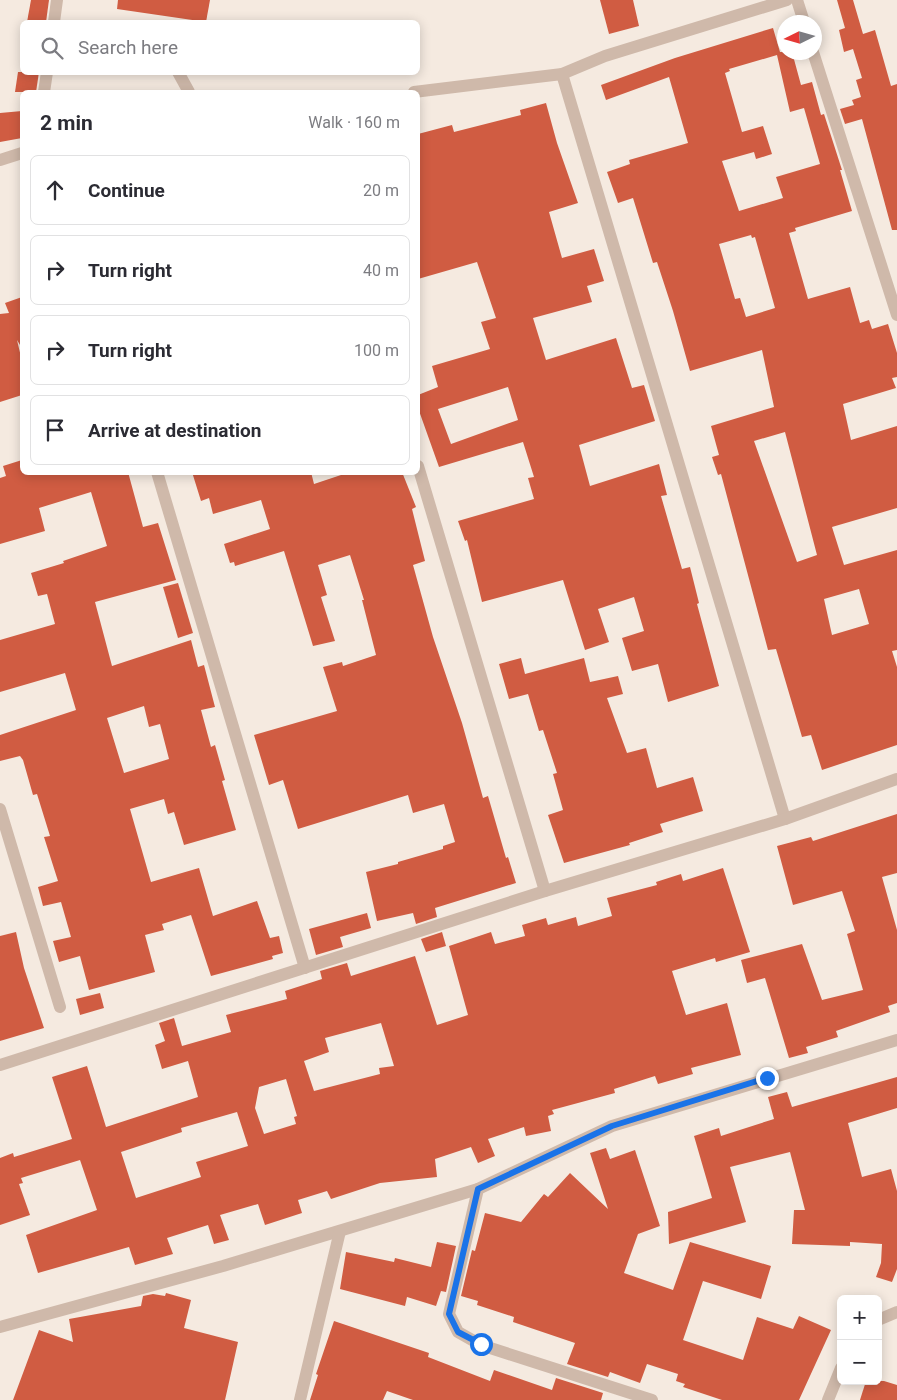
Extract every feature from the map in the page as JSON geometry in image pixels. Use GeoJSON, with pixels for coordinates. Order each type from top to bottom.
{"type":"FeatureCollection","features":[{"type":"Feature","properties":{"kind":"street"},"geometry":{"type":"LineString","coordinates":[[54,20],[57,0]]}},
{"type":"Feature","properties":{"kind":"street"},"geometry":{"type":"LineString","coordinates":[[420,91],[562,74],[605,56],[787,0]]}},
{"type":"Feature","properties":{"kind":"street"},"geometry":{"type":"LineString","coordinates":[[797,0],[802,15]]}},
{"type":"Feature","properties":{"kind":"street"},"geometry":{"type":"LineString","coordinates":[[817,60],[897,315]]}},
{"type":"Feature","properties":{"kind":"street"},"geometry":{"type":"LineString","coordinates":[[562,74],[785,818]]}},
{"type":"Feature","properties":{"kind":"street"},"geometry":{"type":"LineString","coordinates":[[44,90],[47,75]]}},
{"type":"Feature","properties":{"kind":"street"},"geometry":{"type":"LineString","coordinates":[[180,75],[188,90]]}},
{"type":"Feature","properties":{"kind":"street"},"geometry":{"type":"LineString","coordinates":[[0,160],[20,154]]}},
{"type":"Feature","properties":{"kind":"street"},"geometry":{"type":"LineString","coordinates":[[420,473],[545,891]]}},
{"type":"Feature","properties":{"kind":"street"},"geometry":{"type":"LineString","coordinates":[[158,475],[305,968]]}},
{"type":"Feature","properties":{"kind":"street"},"geometry":{"type":"LineString","coordinates":[[0,1065],[545,891],[785,818],[897,779]]}},
{"type":"Feature","properties":{"kind":"street"},"geometry":{"type":"LineString","coordinates":[[0,810],[60,1007]]}},
{"type":"Feature","properties":{"kind":"street"},"geometry":{"type":"LineString","coordinates":[[0,1327],[223,1266],[478,1189],[612,1126],[897,1040]]}},
{"type":"Feature","properties":{"kind":"street"},"geometry":{"type":"LineString","coordinates":[[478,1189],[449,1314],[458,1332],[481,1344],[652,1400]]}},
{"type":"Feature","properties":{"kind":"street"},"geometry":{"type":"LineString","coordinates":[[300,1400],[340,1231]]}},
{"type":"Feature","properties":{"kind":"street"},"geometry":{"type":"LineString","coordinates":[[882,1318],[897,1312]]}},
{"type":"Feature","properties":{"kind":"street"},"geometry":{"type":"LineString","coordinates":[[828,1400],[837,1378]]}},
{"type":"Feature","properties":{"kind":"building"},"geometry":{"type":"Polygon","coordinates":[[[31,0],[49,0],[46,20],[27,20],[31,0]]]}},
{"type":"Feature","properties":{"kind":"building"},"geometry":{"type":"Polygon","coordinates":[[[118,0],[210,0],[206,20],[192,20],[117,9],[118,0]]]}},
{"type":"Feature","properties":{"kind":"building"},"geometry":{"type":"Polygon","coordinates":[[[600,0],[633,0],[639,26],[609,34],[600,0]]]}},
{"type":"Feature","properties":{"kind":"building"},"geometry":{"type":"Polygon","coordinates":[[[837,0],[853,0],[863,34],[875,30],[891,86],[897,84],[897,230],[892,230],[862,119],[845,124],[840,109],[854,105],[852,100],[861,97],[856,80],[862,78],[853,49],[844,52],[839,30],[845,28],[837,0]]]}},
{"type":"Feature","properties":{"kind":"building"},"geometry":{"type":"Polygon","coordinates":[[[773,28],[777,42],[777,55],[729,69],[730,71],[725,73],[742,132],[763,126],[772,154],[756,159],[754,152],[722,161],[739,211],[783,198],[776,177],[820,164],[804,108],[790,112],[778,60],[794,60],[801,85],[812,82],[821,115],[824,114],[842,170],[840,170],[852,211],[795,228],[796,231],[789,233],[808,299],[850,287],[860,323],[869,320],[872,329],[888,324],[897,353],[897,377],[892,378],[896,388],[843,404],[851,440],[897,426],[897,508],[832,527],[844,565],[897,550],[897,650],[892,651],[897,667],[897,745],[822,770],[811,735],[802,737],[776,649],[768,650],[721,474],[718,475],[712,457],[719,455],[711,426],[774,407],[762,350],[690,371],[657,262],[653,263],[633,198],[618,203],[607,172],[630,164],[629,160],[688,143],[669,77],[606,100],[601,85],[675,58],[773,28]],[[751,235],[719,244],[735,299],[740,298],[746,317],[775,308],[755,237],[752,238],[751,235]],[[785,432],[754,441],[797,562],[817,555],[785,432]],[[859,589],[824,599],[832,635],[869,624],[859,589]]]}},
{"type":"Feature","properties":{"kind":"building"},"geometry":{"type":"Polygon","coordinates":[[[18,72],[20,72],[20,75],[39,75],[36,90],[20,90],[20,92],[15,92],[18,72]]]}},
{"type":"Feature","properties":{"kind":"building"},"geometry":{"type":"Polygon","coordinates":[[[546,103],[557,143],[578,203],[549,212],[562,258],[594,249],[604,281],[587,286],[592,302],[533,318],[546,360],[616,338],[632,388],[644,385],[655,421],[579,445],[590,486],[659,464],[667,495],[661,496],[682,569],[690,567],[699,603],[697,604],[719,686],[668,702],[658,664],[632,671],[622,638],[644,631],[634,597],[598,609],[609,642],[585,650],[563,580],[482,602],[467,540],[465,541],[458,521],[534,499],[528,478],[534,477],[523,442],[439,467],[420,414],[420,394],[438,387],[432,366],[490,349],[481,322],[496,318],[477,262],[420,278],[420,133],[452,125],[454,132],[521,115],[520,110],[546,103]],[[508,387],[438,409],[451,444],[518,420],[508,387]]]}},
{"type":"Feature","properties":{"kind":"building"},"geometry":{"type":"Polygon","coordinates":[[[20,111],[20,138],[0,142],[0,113],[20,111]]]}},
{"type":"Feature","properties":{"kind":"building"},"geometry":{"type":"Polygon","coordinates":[[[20,298],[20,345],[17,340],[20,353],[20,396],[0,402],[0,314],[9,313],[5,303],[20,298]]]}},
{"type":"Feature","properties":{"kind":"building"},"geometry":{"type":"Polygon","coordinates":[[[20,461],[20,475],[129,475],[143,527],[158,523],[176,580],[95,602],[112,666],[191,640],[198,667],[204,665],[215,707],[201,710],[211,747],[215,745],[225,780],[222,781],[236,830],[184,845],[174,812],[168,814],[164,799],[130,809],[151,882],[199,868],[213,916],[257,901],[270,938],[279,936],[283,953],[272,956],[273,959],[211,976],[191,915],[162,924],[164,930],[145,935],[155,972],[89,990],[80,956],[59,962],[53,941],[71,937],[61,902],[43,906],[38,887],[58,881],[44,837],[50,836],[37,794],[33,795],[23,760],[20,756],[0,761],[0,735],[76,710],[65,673],[0,692],[0,640],[55,624],[47,594],[38,596],[31,573],[64,563],[63,561],[107,546],[91,492],[39,508],[45,531],[0,544],[0,478],[6,476],[3,466],[20,461]],[[144,706],[107,718],[124,773],[169,759],[160,724],[149,727],[144,706]]]}},
{"type":"Feature","properties":{"kind":"building"},"geometry":{"type":"Polygon","coordinates":[[[193,475],[312,475],[314,484],[341,475],[403,475],[416,507],[412,509],[425,561],[413,565],[433,637],[462,723],[483,798],[488,796],[506,858],[508,857],[516,883],[435,908],[437,917],[416,924],[413,913],[377,921],[366,872],[443,849],[443,846],[455,842],[444,804],[413,813],[408,795],[298,829],[283,780],[269,785],[254,735],[337,711],[323,667],[342,662],[343,666],[376,655],[362,600],[364,600],[350,555],[318,565],[327,595],[321,597],[335,641],[313,646],[284,551],[235,566],[234,562],[230,563],[224,544],[270,529],[261,500],[213,514],[209,498],[201,501],[193,475]]]}},
{"type":"Feature","properties":{"kind":"building"},"geometry":{"type":"Polygon","coordinates":[[[178,583],[193,633],[178,638],[163,587],[178,583]]]}},
{"type":"Feature","properties":{"kind":"building"},"geometry":{"type":"Polygon","coordinates":[[[521,658],[525,674],[584,658],[590,682],[618,676],[623,694],[607,698],[627,753],[646,748],[657,788],[693,777],[703,811],[660,824],[663,832],[629,843],[630,845],[564,863],[548,815],[563,810],[553,774],[557,773],[543,730],[539,731],[528,694],[509,699],[499,664],[521,658]]]}},
{"type":"Feature","properties":{"kind":"building"},"geometry":{"type":"Polygon","coordinates":[[[897,814],[897,873],[882,877],[897,930],[897,1003],[888,1006],[890,1012],[836,1031],[838,1037],[806,1047],[808,1053],[789,1058],[765,978],[747,983],[741,960],[802,944],[822,1000],[863,990],[847,934],[855,931],[842,891],[793,905],[777,846],[811,837],[813,841],[897,814]]]}},
{"type":"Feature","properties":{"kind":"building"},"geometry":{"type":"Polygon","coordinates":[[[723,868],[750,952],[716,962],[715,958],[672,971],[686,1015],[727,1003],[741,1055],[691,1068],[693,1074],[658,1084],[655,1076],[614,1089],[615,1093],[552,1110],[554,1114],[548,1116],[551,1131],[526,1136],[524,1127],[488,1139],[495,1156],[478,1163],[471,1147],[435,1159],[437,1177],[380,1183],[331,1199],[327,1191],[298,1200],[302,1213],[265,1225],[258,1204],[220,1215],[229,1240],[214,1244],[208,1225],[167,1238],[173,1254],[135,1265],[129,1247],[38,1273],[26,1235],[97,1210],[80,1160],[21,1178],[23,1183],[19,1184],[30,1215],[0,1225],[0,1158],[13,1153],[14,1157],[72,1139],[52,1077],[87,1066],[106,1127],[198,1097],[188,1061],[162,1069],[155,1045],[165,1041],[159,1023],[174,1018],[182,1046],[231,1032],[226,1015],[287,999],[285,991],[322,979],[320,971],[347,963],[351,976],[415,956],[437,1025],[468,1015],[449,946],[491,932],[495,944],[525,936],[522,925],[546,918],[548,925],[576,917],[578,926],[612,916],[607,898],[657,885],[656,882],[681,874],[683,881],[723,868]],[[381,1023],[325,1038],[329,1052],[304,1061],[314,1091],[380,1074],[379,1068],[394,1066],[381,1023]],[[286,1079],[259,1087],[255,1108],[264,1134],[296,1124],[294,1117],[297,1116],[286,1079]],[[237,1112],[181,1128],[182,1132],[121,1152],[136,1198],[201,1177],[196,1162],[248,1146],[237,1112]]]}},
{"type":"Feature","properties":{"kind":"building"},"geometry":{"type":"Polygon","coordinates":[[[367,913],[371,928],[340,937],[343,947],[316,955],[309,929],[367,913]]]}},
{"type":"Feature","properties":{"kind":"building"},"geometry":{"type":"Polygon","coordinates":[[[16,932],[24,968],[44,1028],[0,1041],[0,936],[16,932]]]}},
{"type":"Feature","properties":{"kind":"building"},"geometry":{"type":"Polygon","coordinates":[[[442,932],[446,946],[426,952],[421,939],[442,932]]]}},
{"type":"Feature","properties":{"kind":"building"},"geometry":{"type":"Polygon","coordinates":[[[100,993],[104,1008],[80,1015],[76,999],[100,993]]]}},
{"type":"Feature","properties":{"kind":"building"},"geometry":{"type":"Polygon","coordinates":[[[897,1077],[897,1108],[848,1123],[862,1177],[891,1169],[897,1191],[897,1269],[892,1282],[876,1277],[881,1263],[882,1244],[850,1242],[850,1246],[792,1244],[794,1210],[805,1210],[790,1152],[730,1167],[746,1222],[669,1244],[668,1212],[712,1198],[694,1136],[719,1128],[721,1136],[774,1119],[768,1097],[787,1092],[792,1107],[897,1077]]]}},
{"type":"Feature","properties":{"kind":"building"},"geometry":{"type":"Polygon","coordinates":[[[606,1148],[610,1159],[635,1150],[660,1226],[638,1234],[624,1273],[673,1290],[690,1242],[771,1266],[761,1299],[703,1281],[683,1340],[743,1360],[757,1317],[793,1329],[799,1316],[831,1330],[799,1400],[722,1400],[683,1387],[685,1384],[676,1381],[678,1374],[647,1364],[640,1383],[610,1372],[608,1377],[567,1364],[575,1343],[513,1322],[514,1317],[477,1305],[478,1301],[461,1296],[472,1250],[475,1251],[485,1213],[521,1222],[544,1194],[548,1197],[570,1173],[608,1209],[590,1153],[606,1148]]]}},
{"type":"Feature","properties":{"kind":"building"},"geometry":{"type":"Polygon","coordinates":[[[437,1242],[456,1246],[446,1292],[441,1291],[436,1306],[407,1297],[405,1306],[340,1289],[346,1252],[394,1262],[395,1258],[431,1267],[437,1242]]]}},
{"type":"Feature","properties":{"kind":"building"},"geometry":{"type":"Polygon","coordinates":[[[166,1293],[191,1300],[184,1328],[238,1342],[225,1400],[13,1400],[39,1330],[73,1342],[69,1319],[141,1306],[143,1296],[153,1294],[165,1296],[166,1293]]]}},
{"type":"Feature","properties":{"kind":"building"},"geometry":{"type":"Polygon","coordinates":[[[334,1321],[429,1353],[428,1357],[490,1381],[494,1370],[552,1390],[556,1378],[603,1393],[601,1400],[413,1400],[387,1391],[383,1400],[310,1400],[318,1375],[316,1374],[334,1321]]]}},
{"type":"Feature","properties":{"kind":"building"},"geometry":{"type":"Polygon","coordinates":[[[882,1381],[884,1381],[897,1385],[897,1400],[860,1400],[865,1385],[882,1385],[882,1381]]]}},
{"type":"Feature","properties":{"kind":"route"},"geometry":{"type":"LineString","coordinates":[[481,1344],[458,1332],[449,1314],[478,1189],[612,1126],[767,1078]]}}]}
